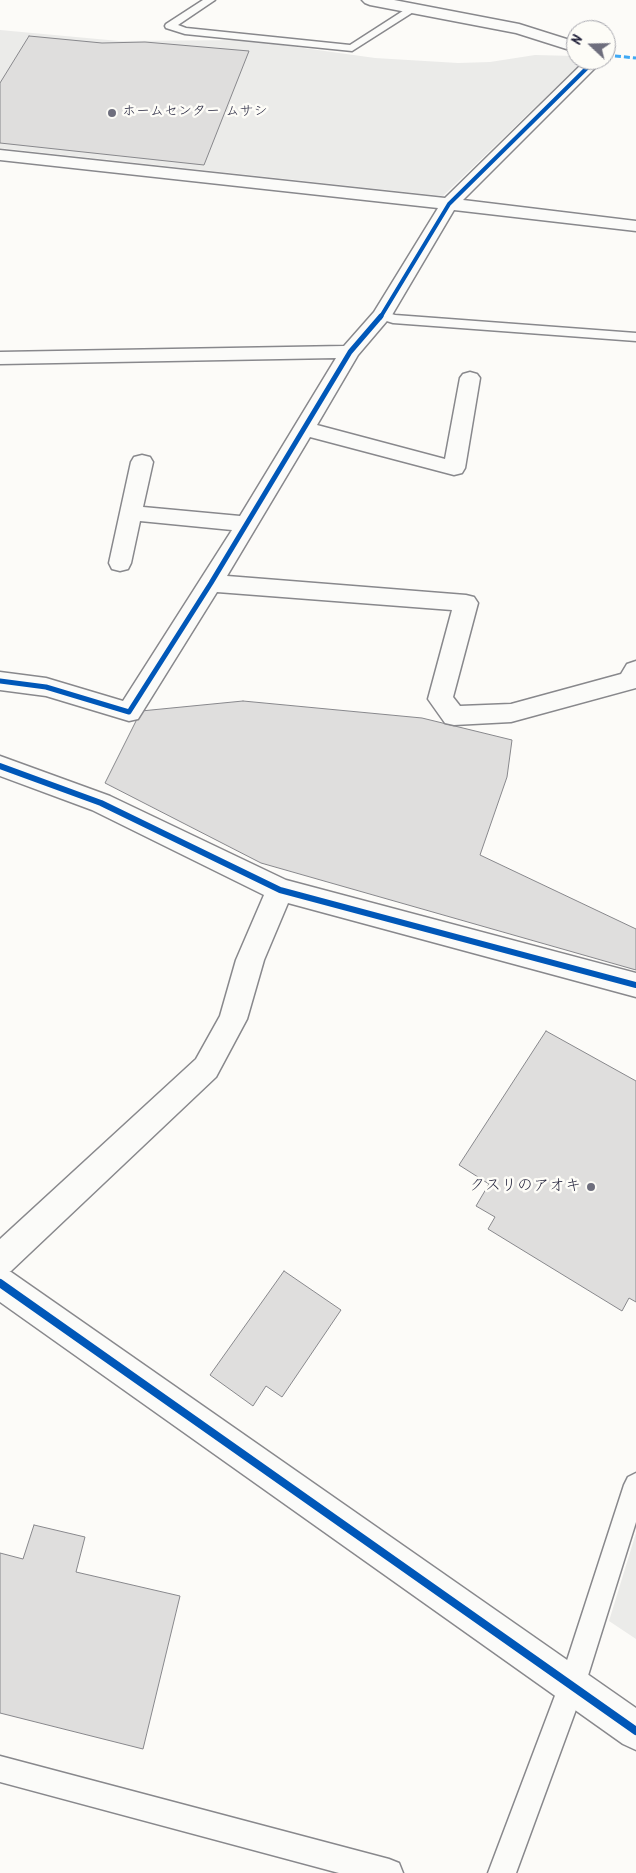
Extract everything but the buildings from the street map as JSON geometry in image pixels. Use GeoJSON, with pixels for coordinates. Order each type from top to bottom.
{"type":"FeatureCollection","features":[{"type":"Feature","properties":{"kind":"street"},"geometry":{"type":"LineString","coordinates":[[370,0],[519,29],[566,44]]}},
{"type":"Feature","properties":{"kind":"street"},"geometry":{"type":"LineString","coordinates":[[0,681],[46,687],[129,712],[211,583],[350,352],[382,315],[450,204],[585,70]]}},
{"type":"Feature","properties":{"kind":"street"},"geometry":{"type":"LineString","coordinates":[[0,155],[636,226]]}},
{"type":"Feature","properties":{"kind":"street"},"geometry":{"type":"LineString","coordinates":[[0,358],[350,352]]}},
{"type":"Feature","properties":{"kind":"street"},"geometry":{"type":"LineString","coordinates":[[306,428],[454,468],[470,378]]}},
{"type":"Feature","properties":{"kind":"street"},"geometry":{"type":"LineString","coordinates":[[120,563],[142,462]]}},
{"type":"Feature","properties":{"kind":"street"},"geometry":{"type":"LineString","coordinates":[[131,513],[246,524]]}},
{"type":"Feature","properties":{"kind":"street"},"geometry":{"type":"LineString","coordinates":[[211,583],[466,603],[440,699],[454,716],[511,713],[629,681],[636,670]]}},
{"type":"Feature","properties":{"kind":"street"},"geometry":{"type":"LineString","coordinates":[[0,766],[101,803],[280,890],[636,985]]}},
{"type":"Feature","properties":{"kind":"street"},"geometry":{"type":"LineString","coordinates":[[0,1260],[206,1068],[233,1019],[250,960],[280,890]]}},
{"type":"Feature","properties":{"kind":"street"},"geometry":{"type":"LineString","coordinates":[[0,1283],[636,1731]]}},
{"type":"Feature","properties":{"kind":"lane"},"geometry":{"type":"LineString","coordinates":[[210,0],[170,26],[185,31],[352,48],[412,9]]}},
{"type":"Feature","properties":{"kind":"lane"},"geometry":{"type":"LineString","coordinates":[[382,315],[393,318],[636,337]]}},
{"type":"Feature","properties":{"kind":"lane"},"geometry":{"type":"LineString","coordinates":[[502,1873],[572,1685],[636,1485]]}},
{"type":"Feature","properties":{"kind":"lane"},"geometry":{"type":"LineString","coordinates":[[0,1769],[389,1873]]}},
{"type":"Feature","properties":{"kind":"shaded area"},"geometry":{"type":"Polygon","coordinates":[[[0,30],[119,41],[246,40],[375,58],[458,63],[490,62],[535,55],[566,56],[566,70],[574,70],[443,196],[0,148],[0,30]]]}},
{"type":"Feature","properties":{"kind":"shaded area"},"geometry":{"type":"Polygon","coordinates":[[[636,1533],[636,1639],[609,1621],[636,1533]]]}},
{"type":"Feature","properties":{"kind":"marked path"},"geometry":{"type":"LineString","coordinates":[[616,56],[636,58]]}},
{"type":"Feature","properties":{"kind":"cycle path"},"geometry":{"type":"LineString","coordinates":[[0,681],[46,687],[129,712],[211,583],[350,352],[382,315],[449,204],[585,70]]}},
{"type":"Feature","properties":{"kind":"cycle path"},"geometry":{"type":"LineString","coordinates":[[0,766],[101,803],[280,890],[636,985]]}},
{"type":"Feature","properties":{"kind":"cycle path"},"geometry":{"type":"LineString","coordinates":[[0,1283],[636,1731]]}},
{"type":"Feature","properties":{"kind":"place","name":"ホームセンター ムサシ"},"geometry":{"type":"Point","coordinates":[112,113]}},
{"type":"Feature","properties":{"kind":"place","name":"クスリのアオキ"},"geometry":{"type":"Point","coordinates":[591,1187]}}]}
